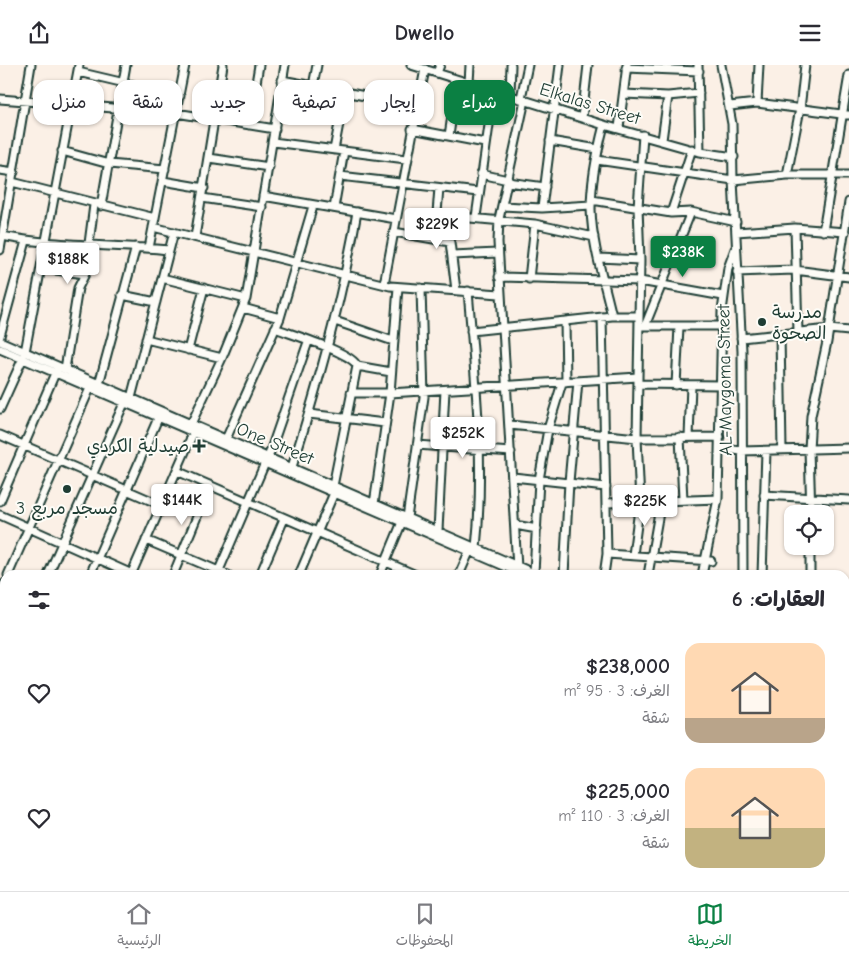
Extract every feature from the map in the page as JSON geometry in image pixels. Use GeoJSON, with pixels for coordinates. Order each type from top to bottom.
{"type":"FeatureCollection","features":[{"type":"Feature","properties":{"kind":"street"},"geometry":{"type":"LineString","coordinates":[[0,250],[31,65]]}},
{"type":"Feature","properties":{"kind":"street"},"geometry":{"type":"LineString","coordinates":[[123,80],[126,65]]}},
{"type":"Feature","properties":{"kind":"street"},"geometry":{"type":"LineString","coordinates":[[182,84],[185,65]]}},
{"type":"Feature","properties":{"kind":"street"},"geometry":{"type":"LineString","coordinates":[[221,80],[223,65]]}},
{"type":"Feature","properties":{"kind":"street"},"geometry":{"type":"LineString","coordinates":[[256,80],[259,65]]}},
{"type":"Feature","properties":{"kind":"street"},"geometry":{"type":"LineString","coordinates":[[282,80],[285,65]]}},
{"type":"Feature","properties":{"kind":"street"},"geometry":{"type":"LineString","coordinates":[[314,80],[317,65]]}},
{"type":"Feature","properties":{"kind":"street","name":"Elkalas Street"},"geometry":{"type":"LineString","coordinates":[[411,65],[457,80]]}},
{"type":"Feature","properties":{"kind":"street"},"geometry":{"type":"LineString","coordinates":[[437,73],[440,65]]}},
{"type":"Feature","properties":{"kind":"street"},"geometry":{"type":"LineString","coordinates":[[469,80],[470,65]]}},
{"type":"Feature","properties":{"kind":"street"},"geometry":{"type":"LineString","coordinates":[[510,80],[511,65]]}},
{"type":"Feature","properties":{"kind":"street"},"geometry":{"type":"LineString","coordinates":[[520,570],[515,525],[508,385],[498,253],[499,219],[508,181],[528,65]]}},
{"type":"Feature","properties":{"kind":"street"},"geometry":{"type":"LineString","coordinates":[[542,208],[560,65]]}},
{"type":"Feature","properties":{"kind":"street"},"geometry":{"type":"LineString","coordinates":[[582,118],[588,65]]}},
{"type":"Feature","properties":{"kind":"street","name":"AL-Maygoma Street"},"geometry":{"type":"LineString","coordinates":[[721,65],[730,106],[734,157],[733,180],[741,338],[744,570]]}},
{"type":"Feature","properties":{"kind":"street"},"geometry":{"type":"LineString","coordinates":[[757,103],[758,65]]}},
{"type":"Feature","properties":{"kind":"street"},"geometry":{"type":"LineString","coordinates":[[787,175],[800,109],[805,65]]}},
{"type":"Feature","properties":{"kind":"street"},"geometry":{"type":"LineString","coordinates":[[619,128],[627,66],[698,68],[700,152]]}},
{"type":"Feature","properties":{"kind":"street"},"geometry":{"type":"LineString","coordinates":[[79,69],[116,80]]}},
{"type":"Feature","properties":{"kind":"street"},"geometry":{"type":"LineString","coordinates":[[423,80],[425,69]]}},
{"type":"Feature","properties":{"kind":"street"},"geometry":{"type":"LineString","coordinates":[[823,231],[832,175],[846,114],[849,75]]}},
{"type":"Feature","properties":{"kind":"street"},"geometry":{"type":"LineString","coordinates":[[624,94],[668,96],[699,93]]}},
{"type":"Feature","properties":{"kind":"street","name":"Elkalas Street"},"geometry":{"type":"LineString","coordinates":[[515,96],[554,110],[700,152],[734,157]]}},
{"type":"Feature","properties":{"kind":"street"},"geometry":{"type":"LineString","coordinates":[[662,140],[668,96]]}},
{"type":"Feature","properties":{"kind":"street"},"geometry":{"type":"LineString","coordinates":[[0,99],[33,101]]}},
{"type":"Feature","properties":{"kind":"street"},"geometry":{"type":"LineString","coordinates":[[730,106],[757,103],[846,114]]}},
{"type":"Feature","properties":{"kind":"street"},"geometry":{"type":"LineString","coordinates":[[0,409],[24,355],[67,125]]}},
{"type":"Feature","properties":{"kind":"street"},"geometry":{"type":"LineString","coordinates":[[65,369],[78,288],[85,274],[98,205],[109,164],[115,125]]}},
{"type":"Feature","properties":{"kind":"street"},"geometry":{"type":"LineString","coordinates":[[149,248],[174,125]]}},
{"type":"Feature","properties":{"kind":"street"},"geometry":{"type":"LineString","coordinates":[[195,237],[213,125]]}},
{"type":"Feature","properties":{"kind":"street"},"geometry":{"type":"LineString","coordinates":[[249,125],[275,129]]}},
{"type":"Feature","properties":{"kind":"street"},"geometry":{"type":"LineString","coordinates":[[134,570],[177,471],[192,427],[246,299],[276,125]]}},
{"type":"Feature","properties":{"kind":"street"},"geometry":{"type":"LineString","coordinates":[[334,150],[339,125]]}},
{"type":"Feature","properties":{"kind":"street"},"geometry":{"type":"LineString","coordinates":[[384,285],[413,125]]}},
{"type":"Feature","properties":{"kind":"street"},"geometry":{"type":"LineString","coordinates":[[449,136],[451,125]]}},
{"type":"Feature","properties":{"kind":"street"},"geometry":{"type":"LineString","coordinates":[[476,217],[488,125]]}},
{"type":"Feature","properties":{"kind":"street"},"geometry":{"type":"LineString","coordinates":[[604,125],[598,149],[592,203],[594,237],[612,316]]}},
{"type":"Feature","properties":{"kind":"street"},"geometry":{"type":"LineString","coordinates":[[412,129],[485,143]]}},
{"type":"Feature","properties":{"kind":"street"},"geometry":{"type":"LineString","coordinates":[[633,555],[640,501],[638,380],[642,326],[639,315],[640,260],[638,207],[643,135]]}},
{"type":"Feature","properties":{"kind":"street"},"geometry":{"type":"LineString","coordinates":[[550,141],[598,149]]}},
{"type":"Feature","properties":{"kind":"street"},"geometry":{"type":"LineString","coordinates":[[273,142],[406,159]]}},
{"type":"Feature","properties":{"kind":"street"},"geometry":{"type":"LineString","coordinates":[[672,213],[692,149]]}},
{"type":"Feature","properties":{"kind":"street"},"geometry":{"type":"LineString","coordinates":[[62,151],[109,164],[165,169]]}},
{"type":"Feature","properties":{"kind":"street"},"geometry":{"type":"LineString","coordinates":[[334,208],[344,151]]}},
{"type":"Feature","properties":{"kind":"street"},"geometry":{"type":"LineString","coordinates":[[208,158],[268,167]]}},
{"type":"Feature","properties":{"kind":"street"},"geometry":{"type":"LineString","coordinates":[[597,160],[733,180],[787,175],[849,175]]}},
{"type":"Feature","properties":{"kind":"street"},"geometry":{"type":"LineString","coordinates":[[0,170],[14,173]]}},
{"type":"Feature","properties":{"kind":"street"},"geometry":{"type":"LineString","coordinates":[[481,174],[544,187]]}},
{"type":"Feature","properties":{"kind":"street"},"geometry":{"type":"LineString","coordinates":[[340,175],[478,192]]}},
{"type":"Feature","properties":{"kind":"street"},"geometry":{"type":"LineString","coordinates":[[163,181],[204,188]]}},
{"type":"Feature","properties":{"kind":"street"},"geometry":{"type":"LineString","coordinates":[[12,182],[155,218]]}},
{"type":"Feature","properties":{"kind":"street"},"geometry":{"type":"LineString","coordinates":[[435,238],[439,188]]}},
{"type":"Feature","properties":{"kind":"street"},"geometry":{"type":"LineString","coordinates":[[264,196],[396,219]]}},
{"type":"Feature","properties":{"kind":"street"},"geometry":{"type":"LineString","coordinates":[[202,198],[262,207]]}},
{"type":"Feature","properties":{"kind":"street"},"geometry":{"type":"LineString","coordinates":[[811,505],[809,449],[815,394],[829,329],[849,202]]}},
{"type":"Feature","properties":{"kind":"street"},"geometry":{"type":"LineString","coordinates":[[502,206],[542,208],[592,203],[638,207],[672,213],[691,212],[736,222]]}},
{"type":"Feature","properties":{"kind":"street"},"geometry":{"type":"LineString","coordinates":[[226,439],[280,318],[298,264],[313,206]]}},
{"type":"Feature","properties":{"kind":"street"},"geometry":{"type":"LineString","coordinates":[[292,467],[329,348],[346,276],[357,212]]}},
{"type":"Feature","properties":{"kind":"street"},"geometry":{"type":"LineString","coordinates":[[642,326],[649,315],[691,212]]}},
{"type":"Feature","properties":{"kind":"street"},"geometry":{"type":"LineString","coordinates":[[437,215],[499,219],[535,224],[594,237]]}},
{"type":"Feature","properties":{"kind":"street"},"geometry":{"type":"LineString","coordinates":[[529,279],[535,224]]}},
{"type":"Feature","properties":{"kind":"street"},"geometry":{"type":"LineString","coordinates":[[153,227],[384,285],[500,294]]}},
{"type":"Feature","properties":{"kind":"street"},"geometry":{"type":"LineString","coordinates":[[795,228],[798,332]]}},
{"type":"Feature","properties":{"kind":"street"},"geometry":{"type":"LineString","coordinates":[[736,232],[795,228],[845,232]]}},
{"type":"Feature","properties":{"kind":"street"},"geometry":{"type":"LineString","coordinates":[[394,232],[450,242],[456,290]]}},
{"type":"Feature","properties":{"kind":"street"},"geometry":{"type":"LineString","coordinates":[[50,570],[128,399],[174,233]]}},
{"type":"Feature","properties":{"kind":"street"},"geometry":{"type":"LineString","coordinates":[[2,236],[45,243],[90,243],[169,250]]}},
{"type":"Feature","properties":{"kind":"street"},"geometry":{"type":"LineString","coordinates":[[0,337],[26,241]]}},
{"type":"Feature","properties":{"kind":"street"},"geometry":{"type":"LineString","coordinates":[[99,384],[136,247]]}},
{"type":"Feature","properties":{"kind":"street"},"geometry":{"type":"LineString","coordinates":[[704,570],[708,561],[718,499],[723,297],[728,268],[736,247]]}},
{"type":"Feature","properties":{"kind":"street"},"geometry":{"type":"LineString","coordinates":[[452,255],[498,253]]}},
{"type":"Feature","properties":{"kind":"street"},"geometry":{"type":"LineString","coordinates":[[599,258],[640,260]]}},
{"type":"Feature","properties":{"kind":"street"},"geometry":{"type":"LineString","coordinates":[[41,268],[85,274]]}},
{"type":"Feature","properties":{"kind":"street"},"geometry":{"type":"LineString","coordinates":[[737,272],[795,270],[849,277]]}},
{"type":"Feature","properties":{"kind":"street"},"geometry":{"type":"LineString","coordinates":[[499,277],[640,281],[723,297]]}},
{"type":"Feature","properties":{"kind":"street"},"geometry":{"type":"LineString","coordinates":[[162,278],[246,299]]}},
{"type":"Feature","properties":{"kind":"street"},"geometry":{"type":"LineString","coordinates":[[374,504],[390,393],[398,287]]}},
{"type":"Feature","properties":{"kind":"street"},"geometry":{"type":"LineString","coordinates":[[188,350],[204,288]]}},
{"type":"Feature","properties":{"kind":"street"},"geometry":{"type":"LineString","coordinates":[[382,570],[405,520],[417,445],[424,391],[422,288]]}},
{"type":"Feature","properties":{"kind":"street"},"geometry":{"type":"LineString","coordinates":[[462,570],[473,549],[479,449],[478,388],[468,291]]}},
{"type":"Feature","properties":{"kind":"street"},"geometry":{"type":"LineString","coordinates":[[122,295],[156,302]]}},
{"type":"Feature","properties":{"kind":"street"},"geometry":{"type":"LineString","coordinates":[[243,308],[280,318]]}},
{"type":"Feature","properties":{"kind":"street"},"geometry":{"type":"LineString","coordinates":[[471,331],[612,316],[649,315]]}},
{"type":"Feature","properties":{"kind":"street"},"geometry":{"type":"LineString","coordinates":[[602,317],[608,554],[605,570]]}},
{"type":"Feature","properties":{"kind":"street"},"geometry":{"type":"LineString","coordinates":[[335,321],[393,341]]}},
{"type":"Feature","properties":{"kind":"street"},"geometry":{"type":"LineString","coordinates":[[536,570],[539,480],[548,429],[564,382],[565,321]]}},
{"type":"Feature","properties":{"kind":"street"},"geometry":{"type":"LineString","coordinates":[[642,326],[721,326]]}},
{"type":"Feature","properties":{"kind":"street"},"geometry":{"type":"LineString","coordinates":[[676,385],[679,327]]}},
{"type":"Feature","properties":{"kind":"street"},"geometry":{"type":"LineString","coordinates":[[275,328],[308,342],[329,348],[353,359],[357,365],[391,372]]}},
{"type":"Feature","properties":{"kind":"street"},"geometry":{"type":"LineString","coordinates":[[741,338],[829,329],[849,331]]}},
{"type":"Feature","properties":{"kind":"street"},"geometry":{"type":"LineString","coordinates":[[780,334],[782,450]]}},
{"type":"Feature","properties":{"kind":"street"},"geometry":{"type":"LineString","coordinates":[[146,339],[222,358]]}},
{"type":"Feature","properties":{"kind":"street","name":"One Street"},"geometry":{"type":"LineString","coordinates":[[0,341],[56,371],[128,399],[518,570]]}},
{"type":"Feature","properties":{"kind":"street"},"geometry":{"type":"LineString","coordinates":[[219,570],[266,460],[308,342]]}},
{"type":"Feature","properties":{"kind":"street","name":"One Street"},"geometry":{"type":"LineString","coordinates":[[0,349],[65,369],[99,384],[159,416],[168,417]]}},
{"type":"Feature","properties":{"kind":"street"},"geometry":{"type":"LineString","coordinates":[[301,570],[338,491],[345,418],[357,365]]}},
{"type":"Feature","properties":{"kind":"street"},"geometry":{"type":"LineString","coordinates":[[0,501],[56,371]]}},
{"type":"Feature","properties":{"kind":"street"},"geometry":{"type":"LineString","coordinates":[[351,393],[390,393],[478,388],[578,381],[603,377],[676,385],[721,385]]}},
{"type":"Feature","properties":{"kind":"street"},"geometry":{"type":"LineString","coordinates":[[564,570],[568,482],[578,381]]}},
{"type":"Feature","properties":{"kind":"street"},"geometry":{"type":"LineString","coordinates":[[689,437],[691,385]]}},
{"type":"Feature","properties":{"kind":"street"},"geometry":{"type":"LineString","coordinates":[[10,570],[91,386]]}},
{"type":"Feature","properties":{"kind":"street"},"geometry":{"type":"LineString","coordinates":[[438,531],[445,390]]}},
{"type":"Feature","properties":{"kind":"street"},"geometry":{"type":"LineString","coordinates":[[309,414],[385,423]]}},
{"type":"Feature","properties":{"kind":"street"},"geometry":{"type":"LineString","coordinates":[[92,570],[159,416]]}},
{"type":"Feature","properties":{"kind":"street"},"geometry":{"type":"LineString","coordinates":[[510,425],[638,438],[720,437]]}},
{"type":"Feature","properties":{"kind":"street","name":"One Street"},"geometry":{"type":"LineString","coordinates":[[192,427],[226,439],[266,460],[292,467],[338,491],[374,504],[405,520],[438,531],[473,549]]}},
{"type":"Feature","properties":{"kind":"street"},"geometry":{"type":"LineString","coordinates":[[0,435],[161,505]]}},
{"type":"Feature","properties":{"kind":"street"},"geometry":{"type":"LineString","coordinates":[[680,437],[683,500]]}},
{"type":"Feature","properties":{"kind":"street"},"geometry":{"type":"LineString","coordinates":[[417,445],[511,452]]}},
{"type":"Feature","properties":{"kind":"street"},"geometry":{"type":"LineString","coordinates":[[720,448],[741,451],[766,451],[849,448]]}},
{"type":"Feature","properties":{"kind":"street"},"geometry":{"type":"LineString","coordinates":[[762,570],[766,451]]}},
{"type":"Feature","properties":{"kind":"street"},"geometry":{"type":"LineString","coordinates":[[177,471],[404,570]]}},
{"type":"Feature","properties":{"kind":"street"},"geometry":{"type":"LineString","coordinates":[[513,477],[606,487]]}},
{"type":"Feature","properties":{"kind":"street"},"geometry":{"type":"LineString","coordinates":[[175,570],[210,485]]}},
{"type":"Feature","properties":{"kind":"street"},"geometry":{"type":"LineString","coordinates":[[764,495],[849,500],[849,496]]}},
{"type":"Feature","properties":{"kind":"street"},"geometry":{"type":"LineString","coordinates":[[606,503],[718,499]]}},
{"type":"Feature","properties":{"kind":"street"},"geometry":{"type":"LineString","coordinates":[[649,570],[661,501]]}},
{"type":"Feature","properties":{"kind":"street"},"geometry":{"type":"LineString","coordinates":[[0,515],[124,570]]}},
{"type":"Feature","properties":{"kind":"street"},"geometry":{"type":"LineString","coordinates":[[262,570],[284,519]]}},
{"type":"Feature","properties":{"kind":"street"},"geometry":{"type":"LineString","coordinates":[[515,525],[536,529]]}},
{"type":"Feature","properties":{"kind":"street"},"geometry":{"type":"LineString","coordinates":[[146,540],[212,570]]}},
{"type":"Feature","properties":{"kind":"street"},"geometry":{"type":"LineString","coordinates":[[608,554],[708,561]]}},
{"type":"Feature","properties":{"kind":"street"},"geometry":{"type":"LineString","coordinates":[[810,555],[810,570]]}},
{"type":"Feature","properties":{"kind":"place","name":"مدرسة الصحوة"},"geometry":{"type":"Point","coordinates":[762,322]}},
{"type":"Feature","properties":{"kind":"place","name":"صيدلية الكردي"},"geometry":{"type":"Point","coordinates":[199,446]}},
{"type":"Feature","properties":{"kind":"place","name":"مسجد مربع 3"},"geometry":{"type":"Point","coordinates":[67,489]}}]}
